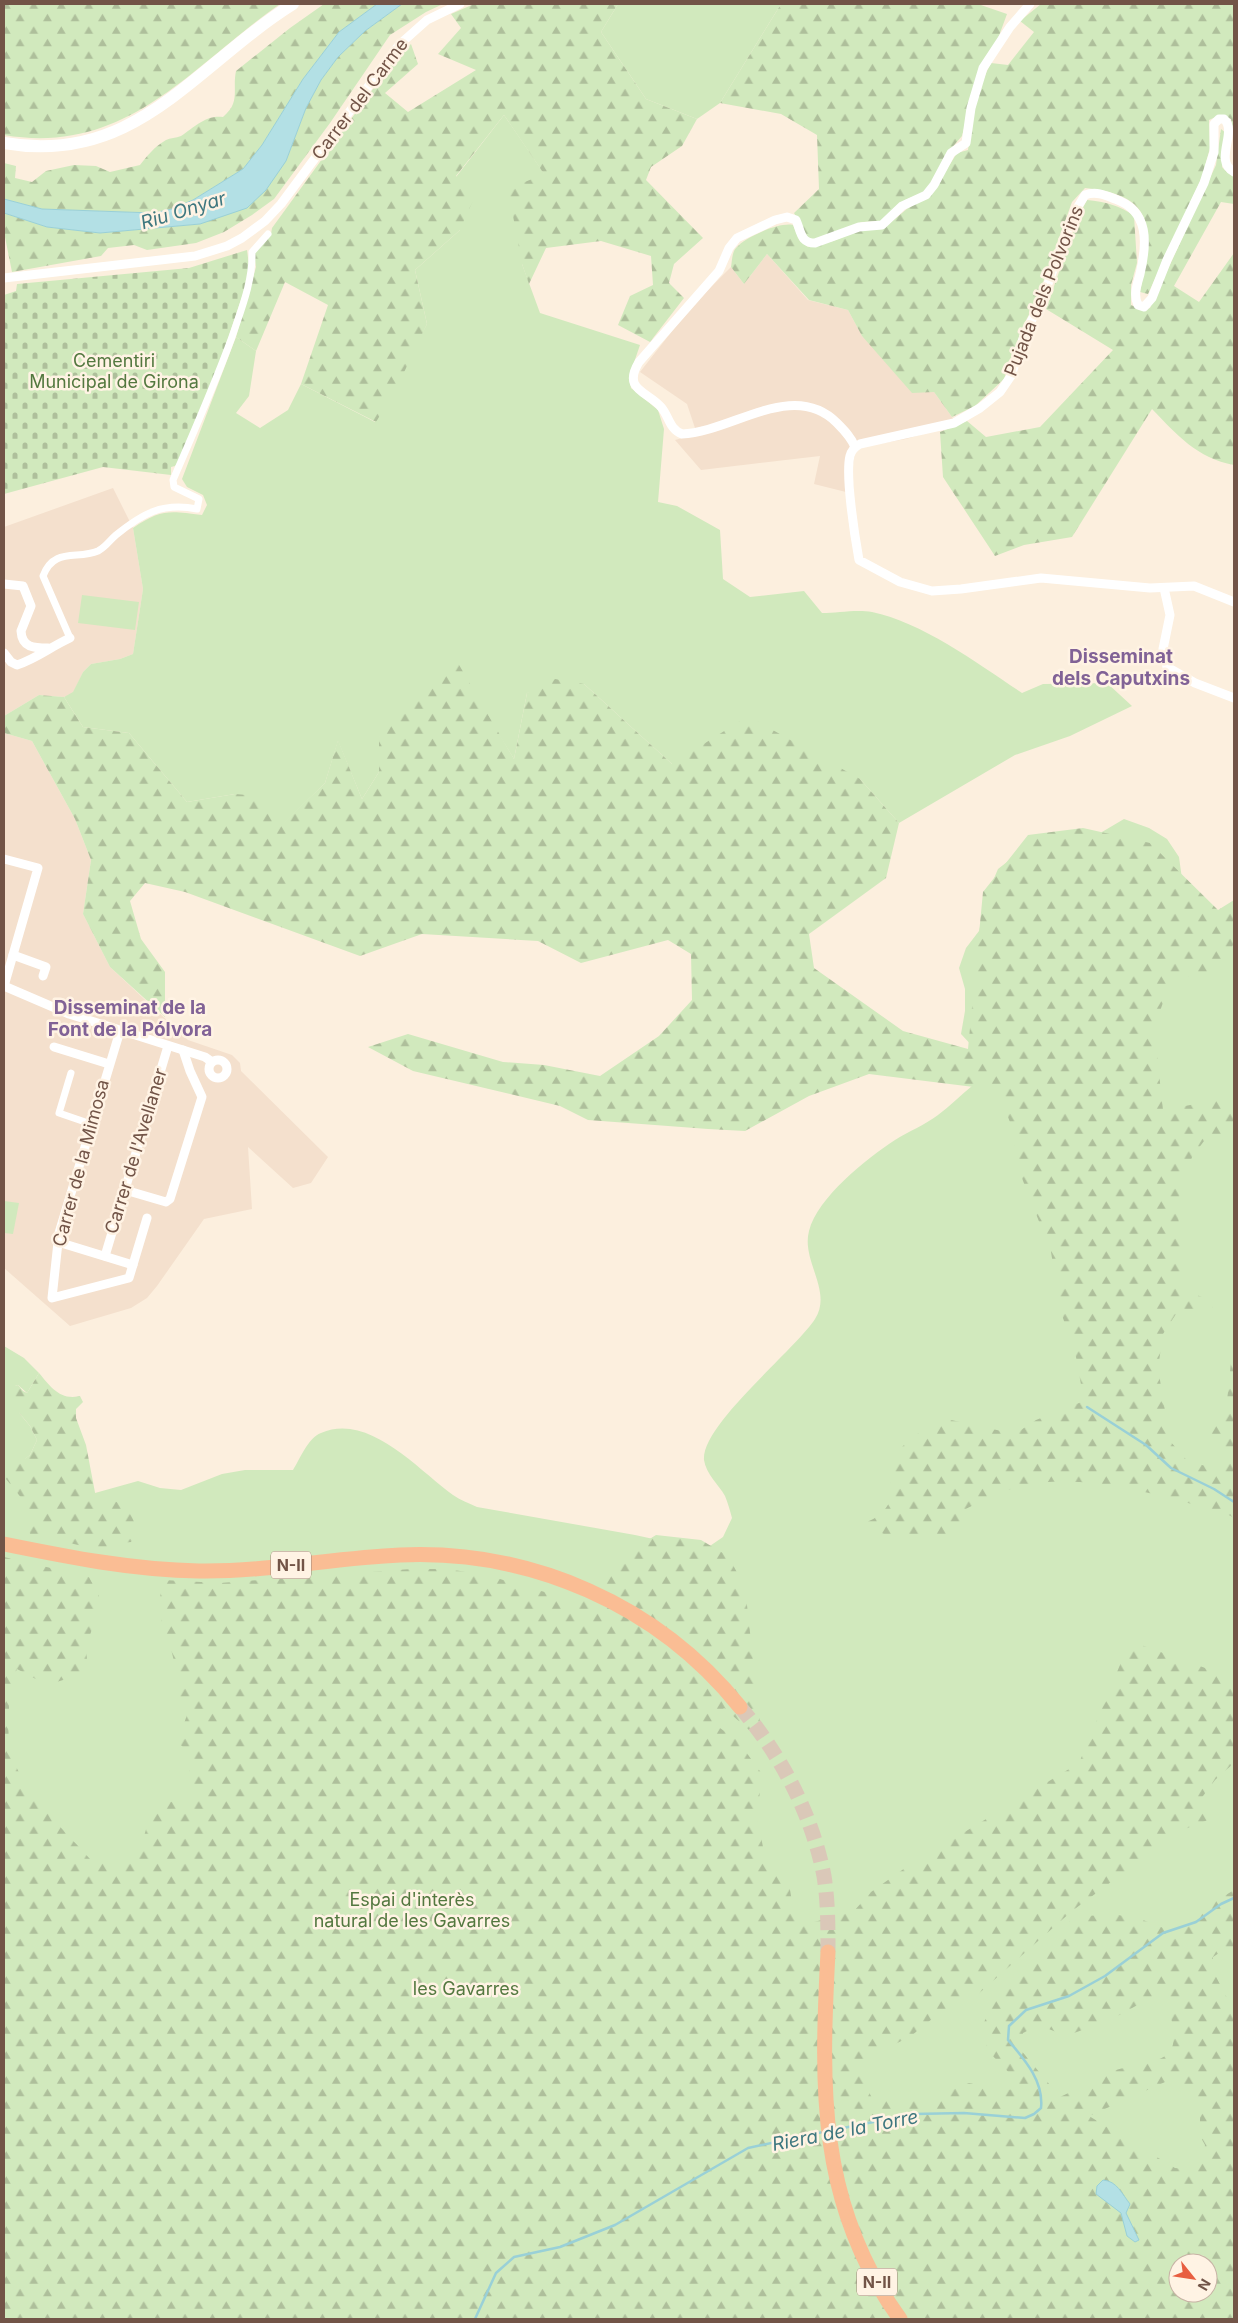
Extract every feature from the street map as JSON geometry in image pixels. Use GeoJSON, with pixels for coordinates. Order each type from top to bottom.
{"type":"FeatureCollection","features":[{"type":"Feature","properties":{"kind":"highway","name":"N-II"},"geometry":{"type":"LineString","coordinates":[[4,1544],[112,1564],[200,1571],[237,1570],[400,1555],[469,1558],[528,1569],[578,1586],[632,1612],[682,1648],[720,1684],[740,1708]]}},
{"type":"Feature","properties":{"kind":"highway","name":"N-II"},"geometry":{"type":"LineString","coordinates":[[828,1952],[824,2071],[827,2124],[836,2181],[857,2242],[879,2286],[900,2319]]}},
{"type":"Feature","properties":{"kind":"main road"},"geometry":{"type":"LineString","coordinates":[[4,143],[38,147],[76,144],[123,128],[171,98],[250,35],[293,4]]}},
{"type":"Feature","properties":{"kind":"street","name":"Carrer del Carme"},"geometry":{"type":"LineString","coordinates":[[4,278],[195,256],[227,246],[242,238],[275,212],[399,45],[427,20],[460,4]]}},
{"type":"Feature","properties":{"kind":"street"},"geometry":{"type":"LineString","coordinates":[[1030,4],[1010,27],[985,64],[971,108],[966,143],[952,153],[938,179],[926,195],[902,206],[882,225],[859,227],[816,243],[809,243],[804,240],[796,220],[787,217],[775,220],[736,238],[729,248],[719,271],[639,362],[634,373],[638,390],[660,406],[673,429],[682,434],[699,432],[749,415],[797,405],[815,408],[828,414],[848,435],[854,447],[850,456],[849,473],[859,560],[900,582],[922,590],[936,592],[1041,578],[1164,588],[1194,586],[1234,602]]}},
{"type":"Feature","properties":{"kind":"street","name":"Pujada dels Polvorins"},"geometry":{"type":"LineString","coordinates":[[854,447],[860,444],[954,423],[980,408],[1000,392],[1010,376],[1025,333],[1042,300],[1074,213],[1085,195],[1096,193],[1118,200],[1131,206],[1139,216],[1143,231],[1144,254],[1135,297],[1138,305],[1144,306],[1152,298],[1167,260],[1204,183],[1214,152],[1214,124],[1219,119],[1224,119],[1229,125],[1231,136],[1227,162],[1229,168],[1234,172]]}},
{"type":"Feature","properties":{"kind":"street"},"geometry":{"type":"LineString","coordinates":[[4,654],[17,665],[35,659],[48,648],[70,638],[43,576],[50,564],[64,555],[99,550],[126,528],[156,510],[171,506],[197,509],[199,499],[174,487],[173,480],[210,397],[234,332],[253,270],[252,252],[268,234]]}},
{"type":"Feature","properties":{"kind":"street"},"geometry":{"type":"LineString","coordinates":[[4,584],[23,586],[31,606],[21,631],[27,645],[32,648],[48,648]]}},
{"type":"Feature","properties":{"kind":"street"},"geometry":{"type":"LineString","coordinates":[[1164,588],[1170,615],[1163,648],[1167,667],[1195,683],[1234,698]]}},
{"type":"Feature","properties":{"kind":"street"},"geometry":{"type":"LineString","coordinates":[[4,859],[38,868],[4,986],[69,1014],[205,1057],[212,1062]]}},
{"type":"Feature","properties":{"kind":"street"},"geometry":{"type":"LineString","coordinates":[[13,955],[46,967],[43,976]]}},
{"type":"Feature","properties":{"kind":"street","name":"Carrer de la Mimosa"},"geometry":{"type":"LineString","coordinates":[[120,1031],[91,1124],[58,1242],[52,1298],[129,1278],[133,1265]]}},
{"type":"Feature","properties":{"kind":"street","name":"Carrer de l'Avellaner"},"geometry":{"type":"LineString","coordinates":[[105,1256],[168,1046]]}},
{"type":"Feature","properties":{"kind":"street"},"geometry":{"type":"LineString","coordinates":[[54,1047],[109,1064]]}},
{"type":"Feature","properties":{"kind":"street"},"geometry":{"type":"LineString","coordinates":[[125,1190],[166,1202],[170,1199],[202,1097],[183,1050]]}},
{"type":"Feature","properties":{"kind":"street"},"geometry":{"type":"LineString","coordinates":[[71,1073],[59,1113],[91,1124]]}},
{"type":"Feature","properties":{"kind":"street"},"geometry":{"type":"LineString","coordinates":[[58,1242],[133,1265],[147,1218]]}},
{"type":"Feature","properties":{"kind":"shaded area"},"geometry":{"type":"Polygon","coordinates":[[[767,254],[808,300],[848,310],[862,336],[934,392],[957,424],[906,439],[861,447],[855,453],[852,470],[854,494],[814,484],[820,456],[701,470],[675,440],[697,434],[687,404],[640,372],[691,307],[731,267],[744,284],[767,254]]]}},
{"type":"Feature","properties":{"kind":"shaded area"},"geometry":{"type":"Polygon","coordinates":[[[113,488],[133,528],[143,589],[133,654],[120,659],[91,664],[83,672],[73,693],[64,697],[39,695],[4,716],[4,527],[113,488]]]}},
{"type":"Feature","properties":{"kind":"shaded area"},"geometry":{"type":"Polygon","coordinates":[[[4,733],[32,741],[75,819],[91,860],[83,914],[110,967],[188,1040],[232,1055],[240,1063],[241,1071],[328,1157],[311,1183],[293,1188],[248,1147],[252,1209],[204,1219],[147,1298],[131,1308],[70,1326],[4,1268],[4,733]]]}},
{"type":"Feature","properties":{"kind":"green space"},"geometry":{"type":"Polygon","coordinates":[[[4,4],[280,4],[186,79],[154,101],[122,119],[86,132],[47,138],[4,135],[4,4]]]}},
{"type":"Feature","properties":{"kind":"green space"},"geometry":{"type":"Polygon","coordinates":[[[324,4],[377,4],[339,32],[303,79],[262,145],[243,169],[193,200],[172,209],[153,213],[42,209],[4,199],[4,163],[16,166],[15,178],[32,182],[46,171],[74,165],[96,166],[110,172],[140,165],[155,148],[166,140],[181,136],[205,120],[223,117],[229,111],[234,101],[236,71],[290,28],[324,4]]]}},
{"type":"Feature","properties":{"kind":"green space"},"geometry":{"type":"Polygon","coordinates":[[[402,4],[443,4],[426,12],[390,35],[330,123],[274,199],[252,215],[224,232],[196,243],[147,250],[134,245],[108,248],[101,256],[12,272],[4,232],[4,213],[47,227],[100,233],[200,224],[286,161],[306,108],[321,80],[338,57],[365,31],[402,4]]]}},
{"type":"Feature","properties":{"kind":"green space"},"geometry":{"type":"Polygon","coordinates":[[[474,4],[618,4],[601,32],[646,99],[697,119],[682,146],[651,167],[646,180],[703,238],[674,264],[669,283],[684,298],[650,342],[618,325],[630,296],[653,285],[651,256],[601,241],[546,248],[529,284],[522,264],[508,189],[544,174],[504,115],[456,176],[474,198],[460,230],[415,270],[427,324],[397,387],[376,422],[301,384],[328,305],[285,282],[256,351],[236,337],[256,267],[254,253],[271,234],[272,228],[394,60],[411,44],[418,64],[385,93],[408,112],[476,70],[438,54],[461,28],[451,14],[474,4]]]}},
{"type":"Feature","properties":{"kind":"green space"},"geometry":{"type":"Polygon","coordinates":[[[618,4],[781,4],[720,103],[697,119],[646,99],[601,32],[618,4]]]}},
{"type":"Feature","properties":{"kind":"green space"},"geometry":{"type":"Polygon","coordinates":[[[781,4],[978,4],[1007,14],[996,44],[980,68],[962,136],[949,151],[932,183],[923,193],[905,200],[883,221],[862,222],[818,240],[809,240],[794,213],[819,189],[817,135],[781,114],[720,103],[781,4]]]}},
{"type":"Feature","properties":{"kind":"green space"},"geometry":{"type":"Polygon","coordinates":[[[1041,4],[1234,4],[1234,136],[1231,119],[1220,115],[1209,120],[1210,148],[1202,177],[1148,294],[1140,292],[1147,251],[1147,235],[1145,220],[1138,208],[1126,199],[1109,192],[1085,188],[1072,202],[1037,299],[1022,328],[1004,379],[975,406],[952,417],[934,392],[912,393],[862,336],[848,310],[809,300],[767,254],[744,284],[731,267],[733,254],[736,248],[747,239],[779,226],[793,225],[800,241],[808,247],[833,241],[861,230],[884,228],[908,208],[930,196],[957,153],[968,150],[979,94],[991,63],[1008,65],[1034,32],[1020,21],[1041,4]]]}},
{"type":"Feature","properties":{"kind":"green space"},"geometry":{"type":"Polygon","coordinates":[[[504,115],[545,175],[522,264],[540,313],[640,345],[629,377],[631,388],[658,410],[664,429],[658,502],[677,506],[720,530],[723,579],[750,597],[804,591],[822,613],[866,611],[891,617],[911,625],[950,646],[1022,693],[1043,684],[1107,683],[1132,706],[1070,736],[1015,755],[899,823],[860,779],[672,764],[584,684],[527,693],[514,759],[493,725],[379,737],[379,772],[362,799],[338,741],[325,783],[277,830],[235,794],[187,802],[129,733],[83,727],[64,697],[73,692],[83,672],[91,664],[120,659],[133,654],[143,589],[133,528],[158,514],[173,512],[202,515],[207,505],[203,495],[187,487],[182,479],[236,337],[256,351],[249,396],[236,413],[260,428],[288,410],[301,384],[375,422],[427,324],[415,270],[460,230],[456,177],[504,115]]]}},
{"type":"Feature","properties":{"kind":"green space"},"geometry":{"type":"Polygon","coordinates":[[[1221,129],[1227,134],[1222,167],[1228,173],[1234,175],[1234,204],[1221,202],[1174,286],[1199,302],[1234,253],[1234,465],[1221,462],[1198,451],[1179,436],[1152,409],[1072,537],[1024,545],[995,556],[943,477],[940,432],[967,421],[986,437],[1040,427],[1113,350],[1046,309],[1079,215],[1087,200],[1112,205],[1134,216],[1137,263],[1131,285],[1131,305],[1142,310],[1150,308],[1216,165],[1221,129]]]}},
{"type":"Feature","properties":{"kind":"green space","name":"Cementiri Municipal de Girona"},"geometry":{"type":"Polygon","coordinates":[[[247,250],[250,273],[208,398],[178,462],[175,466],[171,467],[171,475],[103,467],[4,494],[4,295],[16,291],[17,284],[189,268],[247,250]]]}},
{"type":"Feature","properties":{"kind":"green space"},"geometry":{"type":"Polygon","coordinates":[[[82,595],[139,602],[135,630],[78,623],[82,595]]]}},
{"type":"Feature","properties":{"kind":"green space"},"geometry":{"type":"Polygon","coordinates":[[[455,658],[514,759],[527,693],[555,679],[584,684],[672,764],[748,716],[860,779],[899,823],[886,878],[809,934],[814,968],[903,1031],[968,1049],[983,892],[1028,835],[1083,828],[1150,843],[1218,910],[1234,900],[1234,941],[1226,968],[1171,980],[1154,1028],[1163,1110],[1234,1097],[1234,1134],[1207,1137],[1192,1157],[1177,1204],[1181,1243],[1180,1288],[1214,1302],[1212,1308],[1176,1314],[1163,1334],[1158,1368],[1170,1441],[1190,1464],[1224,1467],[1226,1448],[1204,1434],[1215,1425],[1226,1411],[1231,1362],[1234,1359],[1234,1518],[1219,1511],[1114,1486],[1091,1483],[1046,1482],[1010,1489],[962,1511],[963,1532],[951,1538],[910,1535],[893,1538],[861,1524],[882,1513],[891,1500],[894,1493],[887,1471],[897,1453],[910,1440],[942,1418],[1015,1434],[1036,1420],[1084,1401],[1076,1357],[1061,1312],[1051,1252],[1016,1163],[1014,1133],[998,1090],[869,1074],[809,1096],[745,1131],[708,1129],[588,1120],[560,1106],[413,1071],[368,1047],[408,1034],[503,1062],[544,1065],[600,1076],[659,1036],[692,1000],[691,954],[668,940],[581,963],[538,941],[422,934],[360,956],[185,892],[145,883],[130,901],[141,939],[165,972],[165,1017],[110,967],[83,914],[91,860],[75,819],[32,741],[4,733],[4,716],[39,695],[64,697],[83,727],[129,733],[187,802],[235,794],[258,796],[277,829],[325,783],[338,740],[362,799],[379,772],[379,737],[455,658]]]}},
{"type":"Feature","properties":{"kind":"green space","name":"Espai d'interès natural de les Gavarres"},"geometry":{"type":"Polygon","coordinates":[[[1124,819],[1149,828],[1167,839],[1179,857],[1182,879],[1234,941],[1234,2319],[4,2319],[4,1346],[24,1358],[39,1373],[27,1393],[18,1385],[15,1386],[20,1414],[30,1426],[37,1440],[30,1455],[25,1459],[72,1493],[95,1493],[138,1481],[160,1488],[181,1490],[222,1474],[245,1470],[293,1470],[305,1449],[316,1436],[339,1429],[357,1430],[375,1437],[392,1447],[453,1495],[477,1507],[635,1535],[704,1550],[723,1537],[732,1518],[725,1496],[705,1465],[707,1445],[732,1408],[804,1333],[815,1319],[820,1308],[819,1287],[809,1253],[808,1242],[809,1231],[814,1218],[833,1192],[857,1168],[895,1140],[938,1115],[972,1086],[976,1050],[961,1034],[965,1011],[965,989],[959,968],[966,948],[979,931],[989,890],[998,869],[1016,855],[1085,842],[1124,819]]]}},
{"type":"Feature","properties":{"kind":"green space"},"geometry":{"type":"Polygon","coordinates":[[[4,1201],[19,1203],[13,1234],[4,1233],[4,1201]]]}},
{"type":"Feature","properties":{"kind":"green space"},"geometry":{"type":"Polygon","coordinates":[[[39,1373],[61,1394],[73,1397],[80,1396],[83,1402],[76,1409],[76,1418],[86,1445],[97,1503],[105,1507],[112,1500],[126,1509],[132,1517],[137,1533],[131,1542],[112,1544],[109,1552],[30,1534],[23,1500],[6,1479],[12,1468],[30,1455],[37,1440],[30,1426],[12,1404],[15,1386],[18,1385],[27,1393],[39,1373]]]}},
{"type":"Feature","properties":{"kind":"green space","name":"les Gavarres"},"geometry":{"type":"Polygon","coordinates":[[[656,1535],[701,1540],[728,1556],[745,1587],[760,1723],[749,1730],[724,1708],[713,1723],[738,1741],[762,1774],[757,1817],[763,1847],[789,1884],[795,1919],[807,1924],[854,1911],[871,1892],[905,1868],[1079,1763],[1130,1641],[1222,1674],[1234,1682],[1234,1763],[1215,1780],[1200,1800],[1218,1816],[1180,1831],[1072,1911],[976,1996],[943,2010],[911,2036],[862,2061],[858,2071],[872,2098],[925,2101],[969,2083],[1004,2090],[1017,2089],[1019,2083],[988,2051],[982,2026],[995,2001],[1014,1974],[1074,1917],[1114,1914],[1143,1920],[1169,1930],[1234,1890],[1234,1950],[1228,1947],[1213,1957],[1213,1971],[1234,2011],[1234,2319],[4,2319],[4,1557],[89,1577],[99,1596],[97,1614],[86,1647],[87,1660],[79,1675],[47,1685],[17,1669],[10,1696],[9,1738],[16,1766],[23,1780],[44,1809],[90,1859],[104,1859],[121,1863],[140,1844],[150,1817],[157,1808],[171,1802],[196,1798],[187,1752],[177,1743],[177,1734],[182,1729],[187,1715],[178,1692],[178,1677],[169,1641],[162,1626],[160,1598],[163,1580],[220,1583],[411,1569],[445,1569],[483,1574],[582,1603],[611,1563],[656,1535]],[[1163,1991],[1112,2019],[1066,2036],[1039,2025],[1023,2033],[1020,2049],[1060,2097],[1109,2072],[1157,2060],[1168,2054],[1172,2048],[1173,2033],[1168,2005],[1163,1991]],[[1174,2078],[1089,2116],[1175,2168],[1185,2169],[1204,2153],[1205,2145],[1200,2136],[1200,2108],[1181,2081],[1174,2078]]]}},
{"type":"Feature","properties":{"kind":"water","name":"Riu Onyar"},"geometry":{"type":"Polygon","coordinates":[[[377,4],[402,4],[365,31],[338,57],[321,80],[306,108],[286,161],[266,190],[247,208],[200,224],[100,233],[47,227],[4,213],[4,199],[42,209],[153,213],[172,209],[193,200],[243,169],[262,145],[303,79],[339,32],[377,4]]]}},
{"type":"Feature","properties":{"kind":"water"},"geometry":{"type":"Polygon","coordinates":[[[1103,2180],[1116,2185],[1130,2204],[1126,2213],[1139,2240],[1135,2242],[1127,2236],[1121,2213],[1096,2194],[1097,2186],[1103,2180]]]}},
{"type":"Feature","properties":{"kind":"waterway"},"geometry":{"type":"LineString","coordinates":[[1087,1407],[1146,1445],[1171,1468],[1214,1489],[1234,1502]]}},
{"type":"Feature","properties":{"kind":"waterway","name":"Riera de la Torre"},"geometry":{"type":"LineString","coordinates":[[833,2130],[914,2114],[964,2113],[1025,2118],[1034,2114],[1041,2108],[1039,2089],[1032,2071],[1008,2040],[1009,2026],[1026,2010],[1069,1996],[1105,1976],[1163,1933],[1196,1922],[1221,1904],[1234,1898]]}},
{"type":"Feature","properties":{"kind":"waterway","name":"Riera de la Torre"},"geometry":{"type":"LineString","coordinates":[[475,2319],[496,2273],[514,2257],[560,2247],[615,2225],[748,2148],[823,2132]]}},
{"type":"Feature","properties":{"kind":"tunnel"},"geometry":{"type":"LineString","coordinates":[[740,1707],[769,1745],[781,1765],[793,1786],[812,1830],[824,1876],[828,1952]]}},
{"type":"Feature","properties":{"kind":"district","name":"Disseminat dels Caputxins"},"geometry":{"type":"Point","coordinates":[1121,667]}},
{"type":"Feature","properties":{"kind":"district","name":"Disseminat de la Font de la Pólvora"},"geometry":{"type":"Point","coordinates":[130,1018]}}]}
